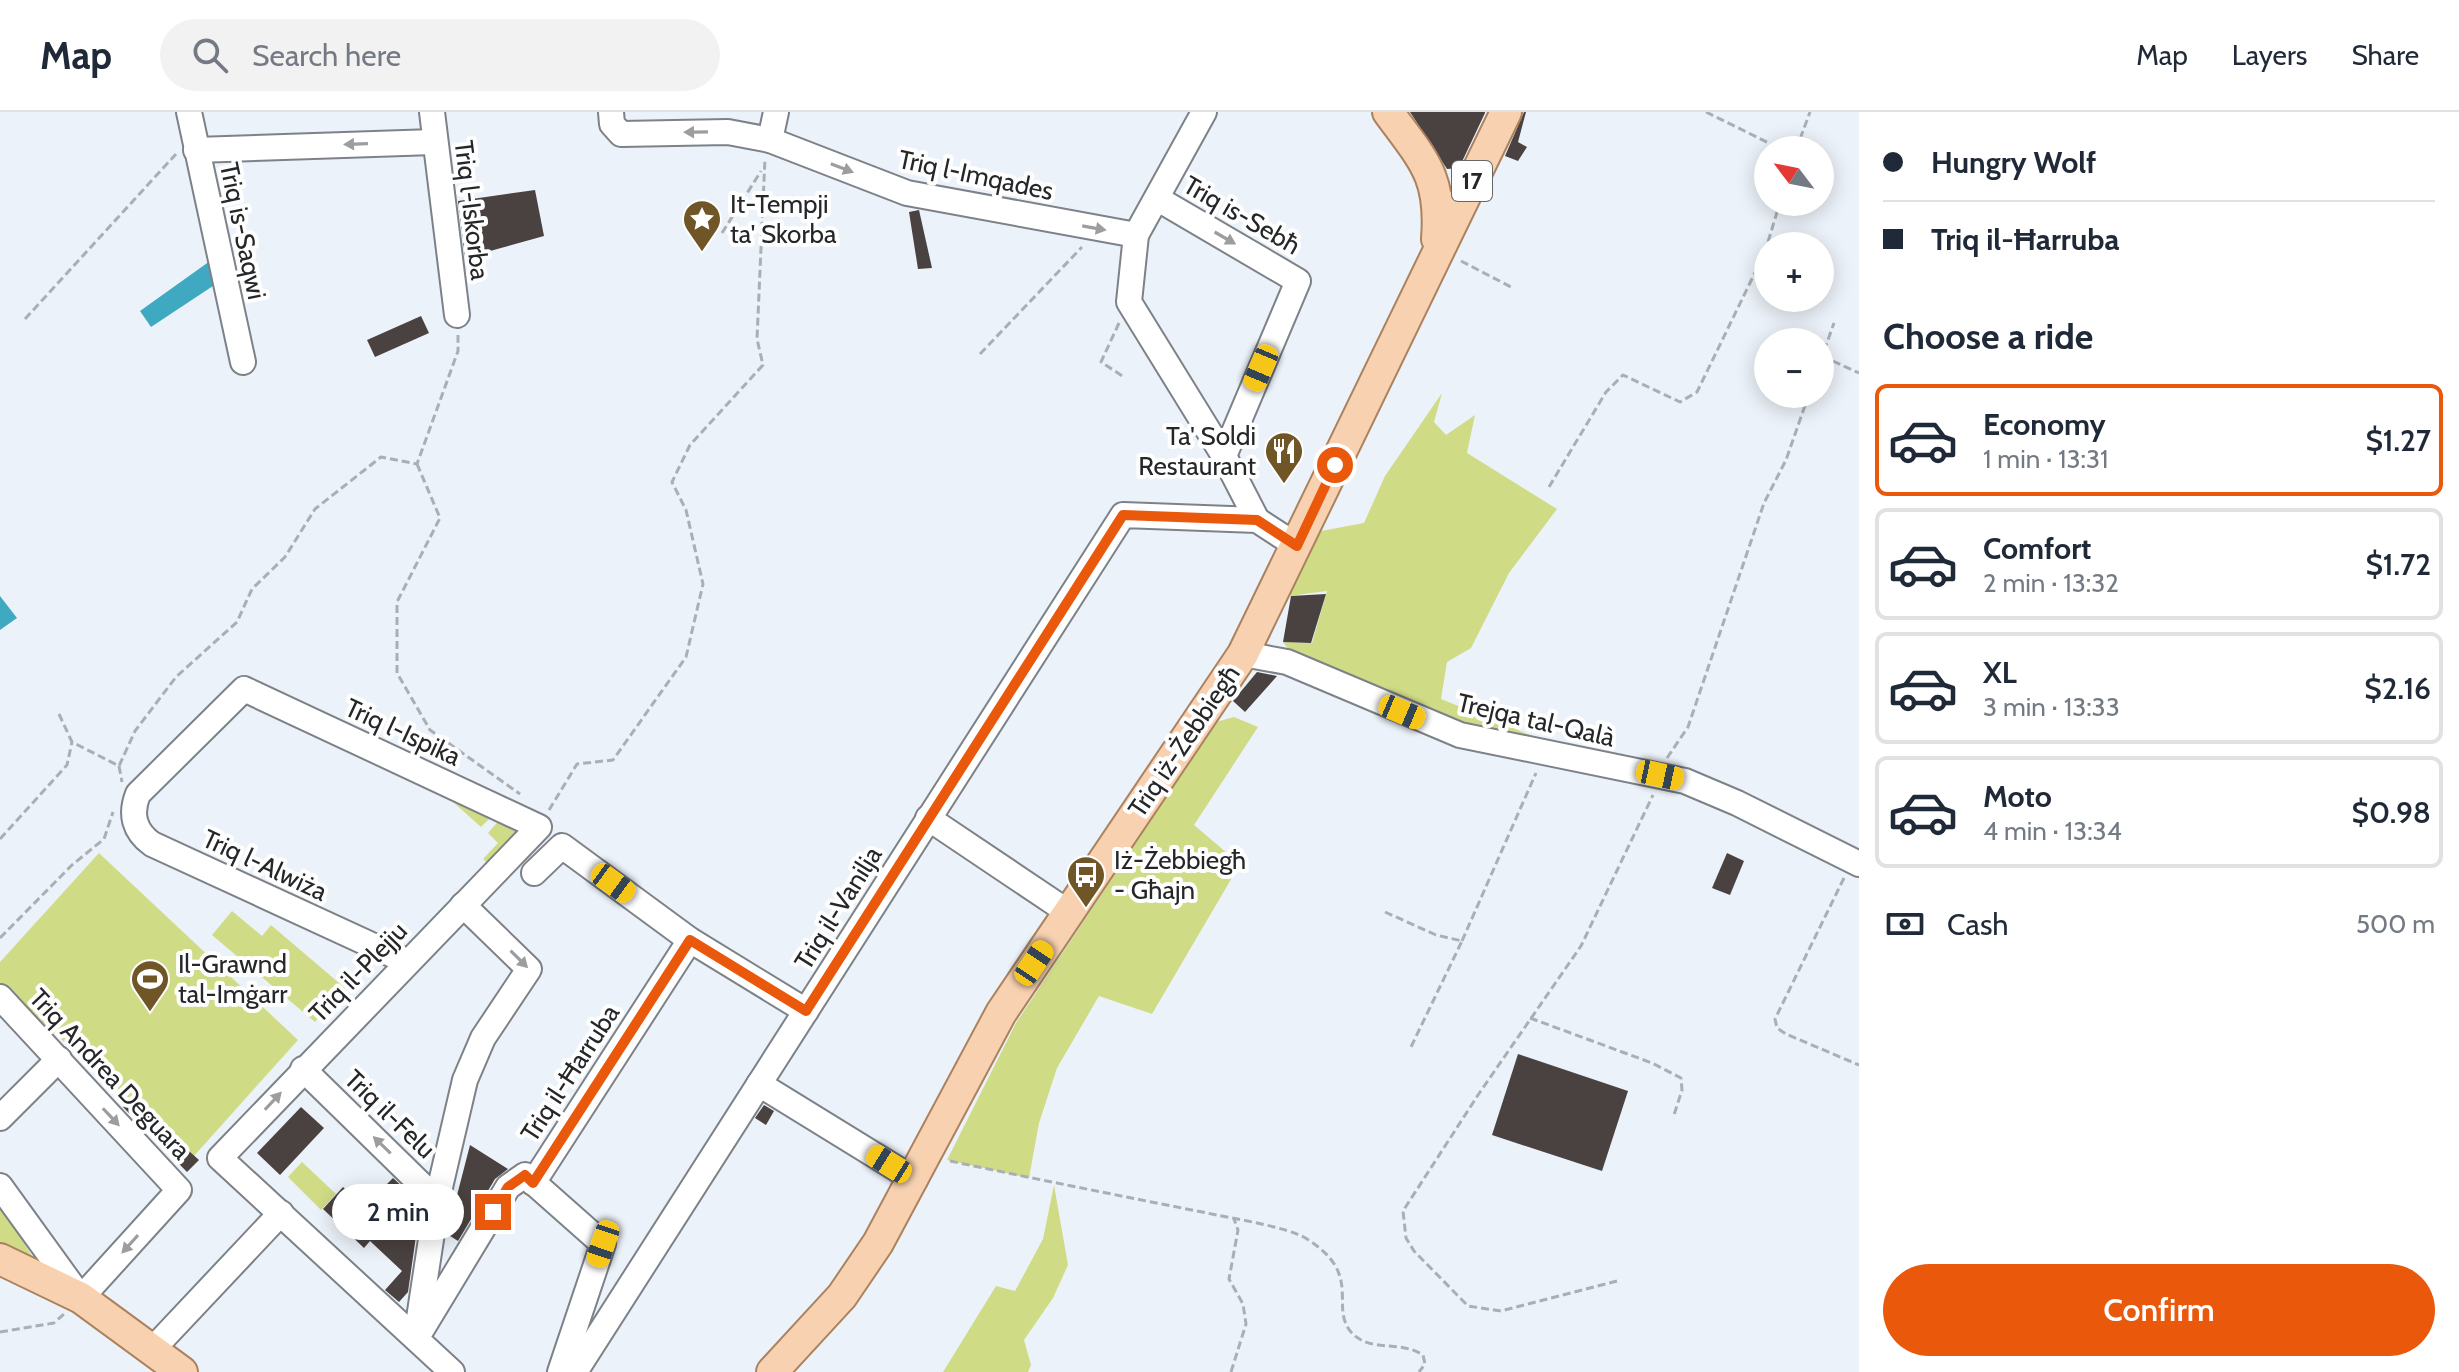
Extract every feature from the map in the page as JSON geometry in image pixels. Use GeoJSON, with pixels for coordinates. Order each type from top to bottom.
{"type":"FeatureCollection","features":[{"type":"Feature","properties":{"kind":"main road","name":"17"},"geometry":{"type":"LineString","coordinates":[[1388,112],[1431,171],[1440,204],[1437,249]]}},
{"type":"Feature","properties":{"kind":"main road","name":"Triq iż-Żebbiegħ"},"geometry":{"type":"LineString","coordinates":[[772,1372],[842,1296],[921,1168],[1001,1013],[1243,654],[1506,112]]}},
{"type":"Feature","properties":{"kind":"main road"},"geometry":{"type":"LineString","coordinates":[[1431,171],[1450,182],[1476,172]]}},
{"type":"Feature","properties":{"kind":"main road"},"geometry":{"type":"LineString","coordinates":[[0,1259],[81,1298],[182,1372]]}},
{"type":"Feature","properties":{"kind":"street","name":"Triq l-Iskorba"},"geometry":{"type":"LineString","coordinates":[[432,112],[457,315]]}},
{"type":"Feature","properties":{"kind":"street"},"geometry":{"type":"LineString","coordinates":[[770,140],[776,112]]}},
{"type":"Feature","properties":{"kind":"street"},"geometry":{"type":"LineString","coordinates":[[1204,112],[1136,235],[1129,302],[1224,456],[1257,520],[1297,546]]}},
{"type":"Feature","properties":{"kind":"street","name":"Triq l-Imqades"},"geometry":{"type":"LineString","coordinates":[[616,123],[730,122],[907,193],[1136,235]]}},
{"type":"Feature","properties":{"kind":"street"},"geometry":{"type":"LineString","coordinates":[[193,132],[434,142]]}},
{"type":"Feature","properties":{"kind":"street","name":"Triq is-Saqwi"},"geometry":{"type":"LineString","coordinates":[[193,132],[243,362]]}},
{"type":"Feature","properties":{"kind":"street","name":"Triq is-Sebħ"},"geometry":{"type":"LineString","coordinates":[[1158,199],[1298,281],[1224,456]]}},
{"type":"Feature","properties":{"kind":"street","name":"Triq il-Vanilja"},"geometry":{"type":"LineString","coordinates":[[575,1372],[1123,515],[1257,520]]}},
{"type":"Feature","properties":{"kind":"street","name":"Trejqa tal-Qalà"},"geometry":{"type":"LineString","coordinates":[[1243,654],[1287,662],[1460,735],[1685,781],[1737,803],[1856,863]]}},
{"type":"Feature","properties":{"kind":"street","name":"Triq l-Ispika"},"geometry":{"type":"LineString","coordinates":[[128,794],[244,689],[539,827]]}},
{"type":"Feature","properties":{"kind":"street","name":"Triq l-Alwiża"},"geometry":{"type":"LineString","coordinates":[[128,794],[134,805],[135,824],[152,844],[406,961]]}},
{"type":"Feature","properties":{"kind":"street"},"geometry":{"type":"LineString","coordinates":[[928,818],[1068,912]]}},
{"type":"Feature","properties":{"kind":"street","name":"Triq il-Plejju"},"geometry":{"type":"LineString","coordinates":[[281,1213],[220,1158],[406,961],[539,827]]}},
{"type":"Feature","properties":{"kind":"street"},"geometry":{"type":"LineString","coordinates":[[534,873],[562,846],[690,940],[806,1011]]}},
{"type":"Feature","properties":{"kind":"street"},"geometry":{"type":"LineString","coordinates":[[416,1338],[437,1200],[473,1056],[529,969],[463,905]]}},
{"type":"Feature","properties":{"kind":"street","name":"Triq il-Ħarruba"},"geometry":{"type":"LineString","coordinates":[[416,1338],[508,1187],[525,1175],[533,1183],[690,940]]}},
{"type":"Feature","properties":{"kind":"street","name":"Triq Andrea Deguara"},"geometry":{"type":"LineString","coordinates":[[0,997],[179,1190],[81,1298]]}},
{"type":"Feature","properties":{"kind":"street"},"geometry":{"type":"LineString","coordinates":[[0,1118],[59,1059]]}},
{"type":"Feature","properties":{"kind":"street","name":"Triq il-Felu"},"geometry":{"type":"LineString","coordinates":[[303,1069],[437,1200]]}},
{"type":"Feature","properties":{"kind":"street"},"geometry":{"type":"LineString","coordinates":[[759,1084],[921,1168]]}},
{"type":"Feature","properties":{"kind":"street"},"geometry":{"type":"LineString","coordinates":[[533,1183],[603,1244],[560,1372]]}},
{"type":"Feature","properties":{"kind":"street"},"geometry":{"type":"LineString","coordinates":[[0,1186],[81,1298]]}},
{"type":"Feature","properties":{"kind":"street"},"geometry":{"type":"LineString","coordinates":[[152,1350],[281,1213],[452,1372]]}},
{"type":"Feature","properties":{"kind":"path"},"geometry":{"type":"LineString","coordinates":[[1706,112],[1755,136]]}},
{"type":"Feature","properties":{"kind":"path"},"geometry":{"type":"LineString","coordinates":[[1801,136],[1810,112]]}},
{"type":"Feature","properties":{"kind":"path"},"geometry":{"type":"LineString","coordinates":[[25,319],[193,132]]}},
{"type":"Feature","properties":{"kind":"path"},"geometry":{"type":"LineString","coordinates":[[539,827],[577,764],[613,760],[686,657],[703,584],[686,510],[672,482],[690,445],[763,365],[757,339],[763,168],[770,140]]}},
{"type":"Feature","properties":{"kind":"path"},"geometry":{"type":"LineString","coordinates":[[722,233],[763,168]]}},
{"type":"Feature","properties":{"kind":"path"},"geometry":{"type":"LineString","coordinates":[[1549,487],[1606,392],[1623,375],[1680,402],[1697,392],[1765,252],[1776,216]]}},
{"type":"Feature","properties":{"kind":"path"},"geometry":{"type":"LineString","coordinates":[[980,354],[1100,229]]}},
{"type":"Feature","properties":{"kind":"path"},"geometry":{"type":"LineString","coordinates":[[1437,249],[1513,288]]}},
{"type":"Feature","properties":{"kind":"path"},"geometry":{"type":"LineString","coordinates":[[1124,377],[1101,362],[1129,302]]}},
{"type":"Feature","properties":{"kind":"path"},"geometry":{"type":"LineString","coordinates":[[457,315],[458,351],[417,464],[440,518],[397,602],[397,673],[430,730],[531,802],[539,827]]}},
{"type":"Feature","properties":{"kind":"path"},"geometry":{"type":"LineString","coordinates":[[1832,328],[1834,323]]}},
{"type":"Feature","properties":{"kind":"path"},"geometry":{"type":"LineString","coordinates":[[1834,362],[1859,373]]}},
{"type":"Feature","properties":{"kind":"path"},"geometry":{"type":"LineString","coordinates":[[1617,1281],[1501,1311],[1483,1309],[1458,1298],[1406,1238],[1403,1211],[1581,946],[1621,866],[1660,775],[1688,727],[1764,503],[1786,460],[1804,408]]}},
{"type":"Feature","properties":{"kind":"path"},"geometry":{"type":"LineString","coordinates":[[128,794],[119,766],[135,731],[176,677],[237,622],[252,589],[285,557],[315,509],[381,457],[417,464]]}},
{"type":"Feature","properties":{"kind":"path"},"geometry":{"type":"LineString","coordinates":[[0,839],[67,765],[72,742],[59,714]]}},
{"type":"Feature","properties":{"kind":"path"},"geometry":{"type":"LineString","coordinates":[[72,742],[119,766]]}},
{"type":"Feature","properties":{"kind":"path"},"geometry":{"type":"LineString","coordinates":[[1410,1049],[1545,754]]}},
{"type":"Feature","properties":{"kind":"path"},"geometry":{"type":"LineString","coordinates":[[0,938],[72,865],[104,839],[114,809]]}},
{"type":"Feature","properties":{"kind":"path"},"geometry":{"type":"LineString","coordinates":[[1856,863],[1775,1019],[1777,1028],[1786,1034],[1859,1065]]}},
{"type":"Feature","properties":{"kind":"path"},"geometry":{"type":"LineString","coordinates":[[1385,912],[1436,935],[1462,941]]}},
{"type":"Feature","properties":{"kind":"path"},"geometry":{"type":"LineString","coordinates":[[1530,1018],[1652,1063],[1681,1078],[1682,1090],[1673,1118]]}},
{"type":"Feature","properties":{"kind":"path"},"geometry":{"type":"LineString","coordinates":[[921,1168],[1234,1219],[1305,1237],[1337,1265],[1343,1281],[1344,1319],[1350,1331],[1361,1340],[1377,1345],[1413,1348],[1423,1355],[1425,1364],[1419,1372]]}},
{"type":"Feature","properties":{"kind":"path"},"geometry":{"type":"LineString","coordinates":[[1231,1372],[1246,1324],[1243,1304],[1229,1279],[1238,1230],[1234,1219]]}},
{"type":"Feature","properties":{"kind":"path"},"geometry":{"type":"LineString","coordinates":[[0,1332],[54,1323]]}},
{"type":"Feature","properties":{"kind":"green space"},"geometry":{"type":"Polygon","coordinates":[[[1442,393],[1434,422],[1446,435],[1475,415],[1467,453],[1557,509],[1509,573],[1471,648],[1447,662],[1441,699],[1545,741],[1485,733],[1295,658],[1283,642],[1312,643],[1327,591],[1289,596],[1321,531],[1364,523],[1385,476],[1442,393]]]}},
{"type":"Feature","properties":{"kind":"green space"},"geometry":{"type":"Polygon","coordinates":[[[1234,717],[1258,727],[1194,825],[1240,864],[1152,1014],[1099,996],[1057,1068],[1039,1123],[1029,1178],[947,1160],[1016,1023],[1216,722],[1234,717]]]}},
{"type":"Feature","properties":{"kind":"green space"},"geometry":{"type":"Polygon","coordinates":[[[443,793],[494,814],[481,827],[443,793]]]}},
{"type":"Feature","properties":{"kind":"green space"},"geometry":{"type":"Polygon","coordinates":[[[502,817],[522,826],[487,863],[483,859],[498,843],[488,833],[502,817]]]}},
{"type":"Feature","properties":{"kind":"green space","name":"Il-Grawnd tal-Imġarr"},"geometry":{"type":"Polygon","coordinates":[[[99,853],[298,1040],[194,1156],[0,985],[0,962],[99,853]]]}},
{"type":"Feature","properties":{"kind":"green space"},"geometry":{"type":"Polygon","coordinates":[[[232,911],[262,936],[271,925],[345,988],[315,1022],[212,935],[232,911]]]}},
{"type":"Feature","properties":{"kind":"green space"},"geometry":{"type":"Polygon","coordinates":[[[302,1162],[336,1194],[321,1210],[288,1177],[302,1162]]]}},
{"type":"Feature","properties":{"kind":"green space"},"geometry":{"type":"Polygon","coordinates":[[[1054,1185],[1068,1265],[1053,1298],[1024,1340],[1031,1365],[1028,1372],[943,1372],[996,1286],[1015,1291],[1043,1239],[1054,1185]]]}},
{"type":"Feature","properties":{"kind":"green space"},"geometry":{"type":"Polygon","coordinates":[[[0,1202],[33,1258],[0,1244],[0,1202]]]}},
{"type":"Feature","properties":{"kind":"water"},"geometry":{"type":"Polygon","coordinates":[[[217,256],[222,280],[151,327],[140,311],[217,256]]]}},
{"type":"Feature","properties":{"kind":"water"},"geometry":{"type":"Polygon","coordinates":[[[0,596],[17,618],[0,630],[0,596]]]}},
{"type":"Feature","properties":{"kind":"building"},"geometry":{"type":"Polygon","coordinates":[[[1410,112],[1485,113],[1459,168],[1447,169],[1410,112]]]}},
{"type":"Feature","properties":{"kind":"building"},"geometry":{"type":"Polygon","coordinates":[[[1524,112],[1518,142],[1527,147],[1518,161],[1505,156],[1524,112]]]}},
{"type":"Feature","properties":{"kind":"building"},"geometry":{"type":"Polygon","coordinates":[[[535,190],[544,236],[465,258],[458,201],[535,190]]]}},
{"type":"Feature","properties":{"kind":"building"},"geometry":{"type":"Polygon","coordinates":[[[919,210],[932,268],[918,269],[909,212],[919,210]]]}},
{"type":"Feature","properties":{"kind":"building"},"geometry":{"type":"Polygon","coordinates":[[[421,316],[429,333],[375,357],[367,340],[421,316]]]}},
{"type":"Feature","properties":{"kind":"building"},"geometry":{"type":"Polygon","coordinates":[[[1326,594],[1311,643],[1283,642],[1291,596],[1326,594]]]}},
{"type":"Feature","properties":{"kind":"building"},"geometry":{"type":"Polygon","coordinates":[[[1257,672],[1277,676],[1245,712],[1233,701],[1257,672]]]}},
{"type":"Feature","properties":{"kind":"building"},"geometry":{"type":"Polygon","coordinates":[[[1727,853],[1744,861],[1730,895],[1712,888],[1727,853]]]}},
{"type":"Feature","properties":{"kind":"building"},"geometry":{"type":"Polygon","coordinates":[[[1518,1054],[1628,1091],[1602,1171],[1492,1135],[1518,1054]]]}},
{"type":"Feature","properties":{"kind":"building"},"geometry":{"type":"Polygon","coordinates":[[[131,1099],[199,1160],[187,1172],[123,1107],[131,1099]]]}},
{"type":"Feature","properties":{"kind":"building"},"geometry":{"type":"Polygon","coordinates":[[[764,1105],[774,1111],[766,1125],[755,1118],[764,1105]]]}},
{"type":"Feature","properties":{"kind":"building"},"geometry":{"type":"Polygon","coordinates":[[[301,1107],[324,1128],[280,1175],[257,1153],[301,1107]]]}},
{"type":"Feature","properties":{"kind":"building"},"geometry":{"type":"Polygon","coordinates":[[[470,1145],[508,1169],[495,1179],[458,1241],[447,1234],[470,1145]]]}},
{"type":"Feature","properties":{"kind":"building"},"geometry":{"type":"Polygon","coordinates":[[[393,1178],[407,1191],[388,1210],[416,1236],[408,1292],[399,1302],[385,1290],[402,1271],[370,1241],[364,1248],[323,1209],[343,1187],[364,1207],[393,1178]]]}},
{"type":"Feature","properties":{"kind":"place","name":"It-Tempji ta' Skorba"},"geometry":{"type":"Point","coordinates":[702,253]}},
{"type":"Feature","properties":{"kind":"place","name":"Ta' Soldi Restaurant"},"geometry":{"type":"Point","coordinates":[1284,485]}},
{"type":"Feature","properties":{"kind":"place","name":"Iż-Żebbiegħ - Għajn"},"geometry":{"type":"Point","coordinates":[1086,909]}},
{"type":"Feature","properties":{"kind":"place","name":"Il-Grawnd tal-Imġarr"},"geometry":{"type":"Point","coordinates":[150,1013]}},
{"type":"Feature","properties":{"kind":"route"},"geometry":{"type":"LineString","coordinates":[[493,1212],[508,1187],[517,1179],[525,1175],[533,1183],[690,940],[806,1011],[1123,515],[1257,520],[1297,546],[1335,465]]}}]}
